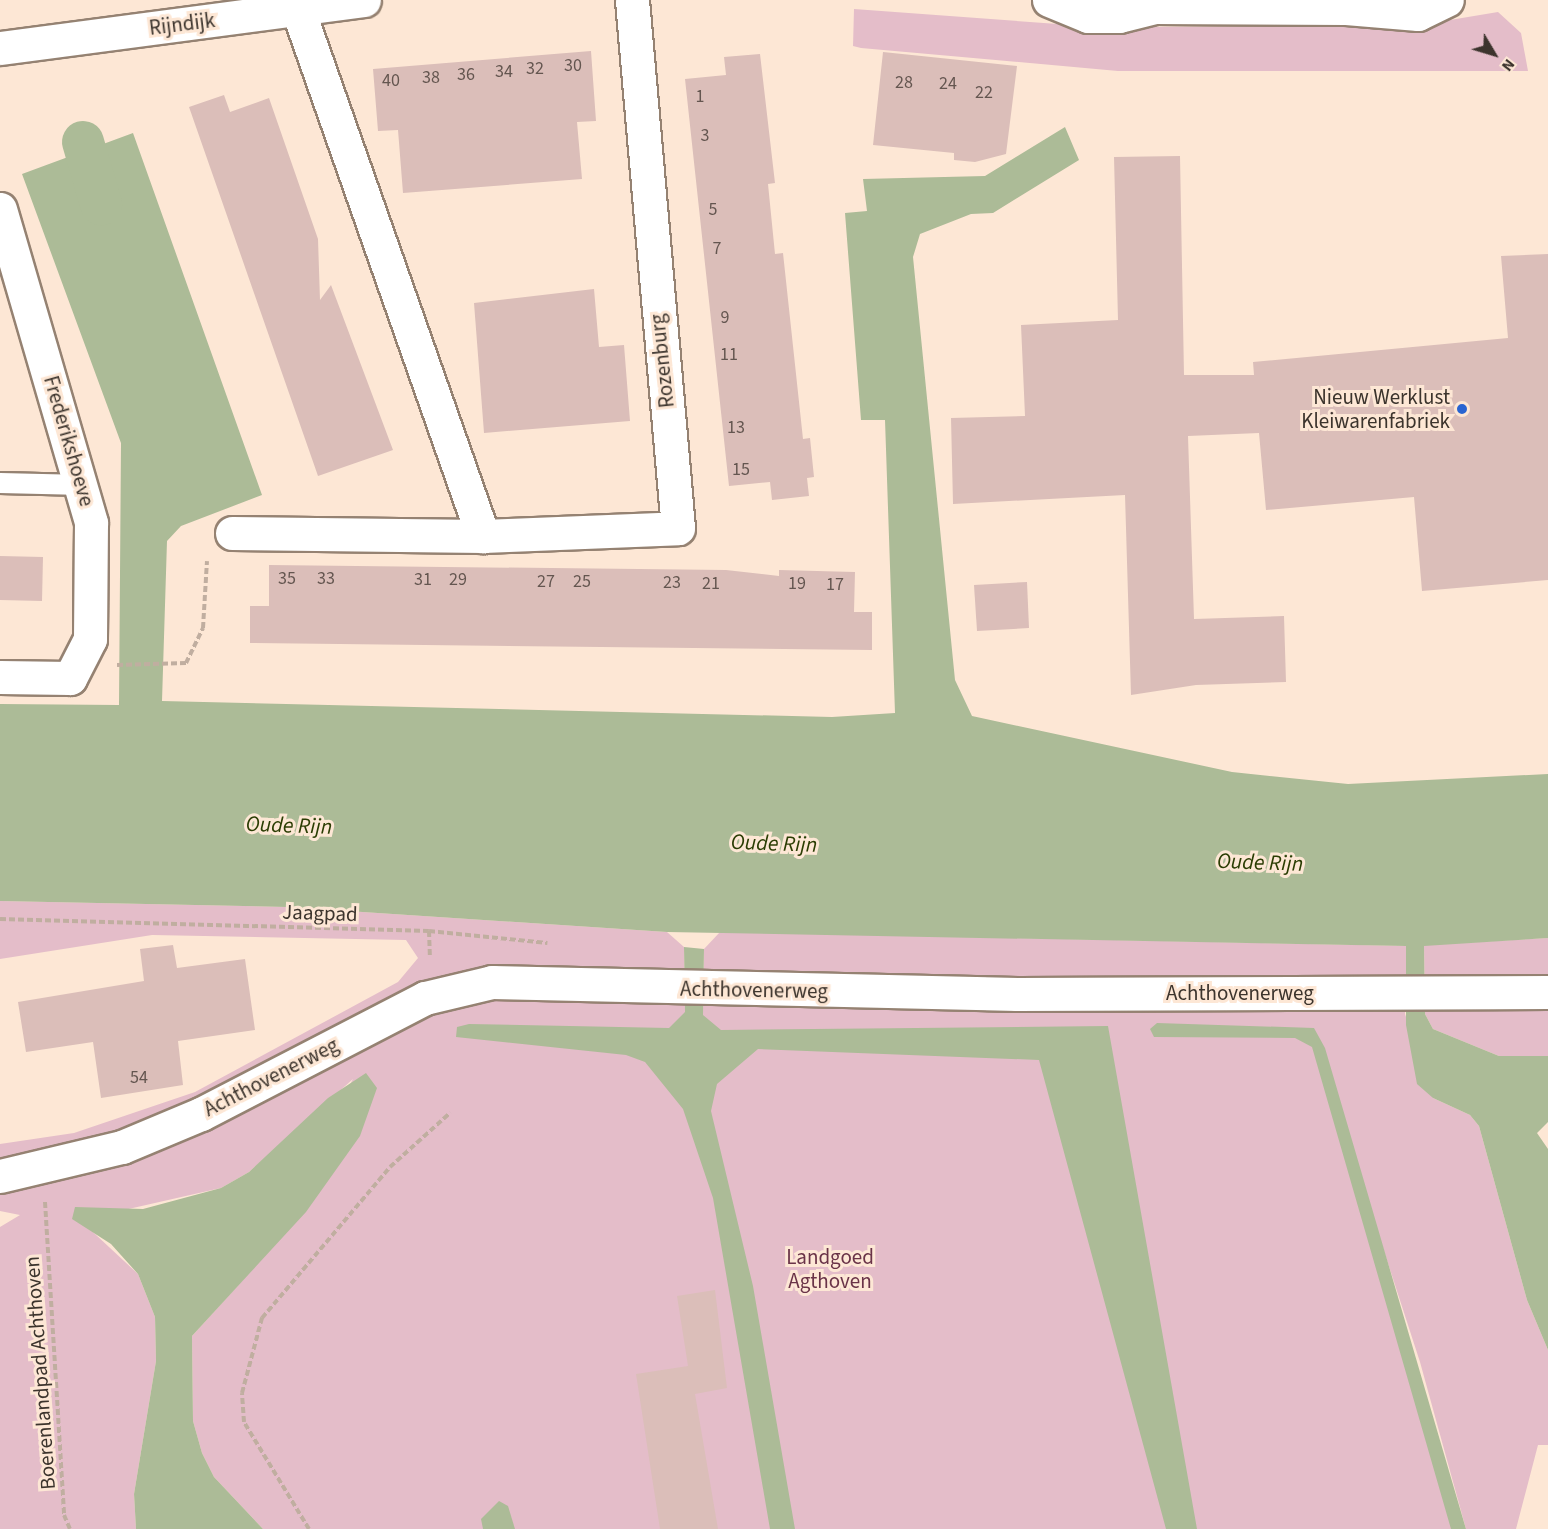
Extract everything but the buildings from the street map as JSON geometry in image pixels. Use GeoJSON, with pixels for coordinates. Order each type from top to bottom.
{"type":"FeatureCollection","features":[{"type":"Feature","properties":{"kind":"street","name":"Rijndijk"},"geometry":{"type":"LineString","coordinates":[[0,48],[364,0]]}},
{"type":"Feature","properties":{"kind":"street","name":"Rozenburg"},"geometry":{"type":"LineString","coordinates":[[232,533],[483,536],[678,528],[632,0]]}},
{"type":"Feature","properties":{"kind":"street"},"geometry":{"type":"LineString","coordinates":[[1049,0],[1088,16],[1119,16],[1150,4],[1350,4],[1418,15],[1447,0]]}},
{"type":"Feature","properties":{"kind":"street"},"geometry":{"type":"LineString","coordinates":[[298,10],[483,536]]}},
{"type":"Feature","properties":{"kind":"street","name":"Frederikshoeve"},"geometry":{"type":"LineString","coordinates":[[0,209],[84,485],[91,523],[90,639],[70,678],[0,677]]}},
{"type":"Feature","properties":{"kind":"street","name":"Achthovenerweg"},"geometry":{"type":"LineString","coordinates":[[0,1176],[122,1147],[201,1114],[432,995],[492,982],[739,990],[1548,992]]}},
{"type":"Feature","properties":{"kind":"lane"},"geometry":{"type":"LineString","coordinates":[[0,483],[84,485]]}},
{"type":"Feature","properties":{"kind":"path"},"geometry":{"type":"LineString","coordinates":[[114,665],[170,666],[186,663],[203,628],[209,539],[232,533]]}},
{"type":"Feature","properties":{"kind":"path","name":"Jaagpad"},"geometry":{"type":"LineString","coordinates":[[0,919],[429,932],[557,944]]}},
{"type":"Feature","properties":{"kind":"path"},"geometry":{"type":"LineString","coordinates":[[309,1529],[244,1422],[242,1394],[262,1318],[390,1167],[450,1113]]}},
{"type":"Feature","properties":{"kind":"path","name":"Boerenlandpad Achthoven"},"geometry":{"type":"LineString","coordinates":[[48,1213],[64,1515],[70,1529]]}},
{"type":"Feature","properties":{"kind":"green space"},"geometry":{"type":"Polygon","coordinates":[[[854,9],[1099,27],[1414,26],[1498,12],[1521,33],[1528,71],[1118,71],[861,48],[853,46],[854,9]]]}},
{"type":"Feature","properties":{"kind":"green space","name":"Landgoed Agthoven"},"geometry":{"type":"Polygon","coordinates":[[[0,901],[287,907],[667,932],[684,947],[685,1010],[703,1010],[704,949],[720,932],[1407,946],[1405,1014],[1433,1098],[1470,1115],[1479,1126],[1527,1300],[1548,1350],[1548,1445],[1538,1445],[1516,1529],[1466,1529],[1420,1362],[1312,1029],[1458,1529],[263,1529],[214,1477],[202,1453],[193,1421],[192,1336],[243,1280],[353,1079],[249,1172],[221,1188],[80,1220],[138,1274],[155,1317],[156,1361],[134,1494],[136,1529],[0,1529],[0,1227],[20,1215],[0,1211],[0,1144],[74,1133],[195,1092],[398,982],[418,958],[406,940],[152,935],[0,959],[0,901]]]}},
{"type":"Feature","properties":{"kind":"green space"},"geometry":{"type":"Polygon","coordinates":[[[1548,938],[1548,1056],[1499,1056],[1433,1029],[1425,1014],[1424,945],[1548,938]]]}},
{"type":"Feature","properties":{"kind":"water","name":"Oude Rijn"},"geometry":{"type":"Polygon","coordinates":[[[1065,127],[1079,160],[993,213],[971,214],[920,234],[913,257],[955,680],[972,716],[1232,772],[1348,784],[1548,774],[1548,938],[1424,946],[1425,1014],[1433,1029],[1499,1056],[1548,1056],[1548,1122],[1537,1133],[1548,1149],[1548,1350],[1527,1300],[1479,1126],[1470,1115],[1433,1098],[1417,1084],[1406,1025],[1406,946],[667,932],[287,907],[0,901],[0,704],[119,705],[121,443],[22,174],[133,133],[262,495],[181,526],[167,541],[162,701],[832,717],[895,713],[885,420],[861,420],[845,213],[867,211],[863,179],[985,176],[1065,127]]]}},
{"type":"Feature","properties":{"kind":"water"},"geometry":{"type":"Polygon","coordinates":[[[684,947],[704,949],[703,1015],[721,1030],[1108,1026],[1197,1529],[1166,1529],[1039,1060],[758,1049],[717,1084],[711,1111],[753,1286],[795,1529],[770,1529],[713,1198],[683,1109],[645,1062],[626,1055],[456,1037],[457,1027],[469,1024],[669,1028],[685,1012],[684,947]]]}},
{"type":"Feature","properties":{"kind":"water"},"geometry":{"type":"Polygon","coordinates":[[[1157,1023],[1314,1028],[1325,1048],[1466,1529],[1451,1529],[1312,1047],[1295,1038],[1154,1037],[1150,1029],[1157,1023]]]}},
{"type":"Feature","properties":{"kind":"water"},"geometry":{"type":"Polygon","coordinates":[[[366,1073],[377,1088],[360,1136],[306,1212],[192,1336],[193,1421],[202,1453],[214,1477],[263,1529],[136,1529],[134,1494],[156,1361],[155,1317],[138,1274],[111,1244],[72,1219],[75,1207],[143,1209],[221,1188],[249,1172],[328,1098],[366,1073]]]}},
{"type":"Feature","properties":{"kind":"water"},"geometry":{"type":"Polygon","coordinates":[[[499,1501],[508,1506],[515,1529],[483,1529],[481,1519],[499,1501]]]}},
{"type":"Feature","properties":{"kind":"waterway"},"geometry":{"type":"LineString","coordinates":[[83,142],[101,204]]}},
{"type":"Feature","properties":{"kind":"place","name":"Nieuw Werklust Kleiwarenfabriek"},"geometry":{"type":"Point","coordinates":[1462,409]}}]}
